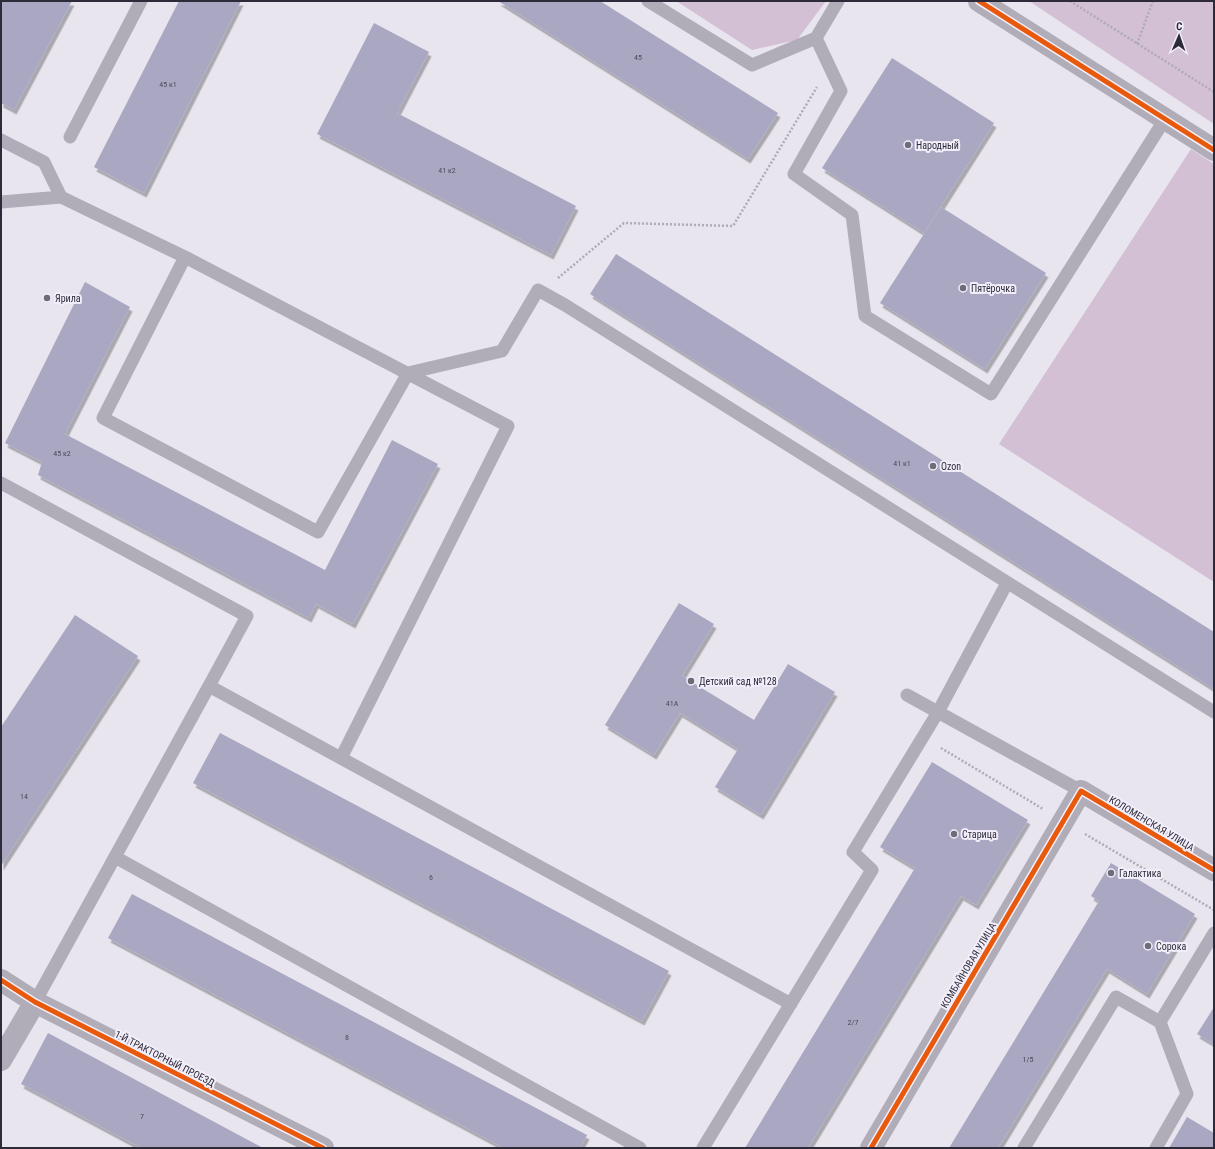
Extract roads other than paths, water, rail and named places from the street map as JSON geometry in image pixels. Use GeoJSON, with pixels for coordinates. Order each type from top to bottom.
{"type":"FeatureCollection","features":[{"type":"Feature","properties":{"kind":"street"},"geometry":{"type":"LineString","coordinates":[[979,1],[1214,150]]}},
{"type":"Feature","properties":{"kind":"street","name":"КОЛОМЕНСКАЯ УЛИЦА"},"geometry":{"type":"LineString","coordinates":[[1081,791],[1214,870]]}},
{"type":"Feature","properties":{"kind":"street","name":"КОМБАЙНОВАЯ УЛИЦА"},"geometry":{"type":"LineString","coordinates":[[871,1148],[1081,791]]}},
{"type":"Feature","properties":{"kind":"street","name":"1-Й ТРАКТОРНЫЙ ПРОЕЗД"},"geometry":{"type":"LineString","coordinates":[[1,980],[35,1002],[324,1148]]}},
{"type":"Feature","properties":{"kind":"street"},"geometry":{"type":"LineString","coordinates":[[1,1060],[35,1002]]}},
{"type":"Feature","properties":{"kind":"lane"},"geometry":{"type":"LineString","coordinates":[[70,136],[141,1]]}},
{"type":"Feature","properties":{"kind":"lane"},"geometry":{"type":"LineString","coordinates":[[648,1],[752,65],[816,38],[838,1]]}},
{"type":"Feature","properties":{"kind":"lane"},"geometry":{"type":"LineString","coordinates":[[816,38],[841,91],[794,174],[852,215],[865,316],[991,394],[1165,119]]}},
{"type":"Feature","properties":{"kind":"lane"},"geometry":{"type":"LineString","coordinates":[[1,140],[44,162],[61,197]]}},
{"type":"Feature","properties":{"kind":"lane"},"geometry":{"type":"LineString","coordinates":[[1,202],[61,197],[185,257],[508,426],[341,758]]}},
{"type":"Feature","properties":{"kind":"lane"},"geometry":{"type":"LineString","coordinates":[[185,257],[103,418],[318,532],[408,373],[502,350],[538,290],[565,305],[1214,712]]}},
{"type":"Feature","properties":{"kind":"lane"},"geometry":{"type":"LineString","coordinates":[[1,483],[247,616],[35,1002]]}},
{"type":"Feature","properties":{"kind":"lane"},"geometry":{"type":"LineString","coordinates":[[704,1148],[872,870],[853,852],[938,712],[1007,583]]}},
{"type":"Feature","properties":{"kind":"lane"},"geometry":{"type":"LineString","coordinates":[[209,686],[791,1004]]}},
{"type":"Feature","properties":{"kind":"lane"},"geometry":{"type":"LineString","coordinates":[[907,694],[1081,791]]}},
{"type":"Feature","properties":{"kind":"lane"},"geometry":{"type":"LineString","coordinates":[[115,857],[640,1148]]}},
{"type":"Feature","properties":{"kind":"lane"},"geometry":{"type":"LineString","coordinates":[[1160,1022],[1210,949],[1214,933]]}},
{"type":"Feature","properties":{"kind":"lane"},"geometry":{"type":"LineString","coordinates":[[1024,1148],[1116,997],[1160,1022],[1187,1094],[1156,1148]]}},
{"type":"Feature","properties":{"kind":"place","name":"Народный"},"geometry":{"type":"Point","coordinates":[908,145]}},
{"type":"Feature","properties":{"kind":"place","name":"Пятёрочка"},"geometry":{"type":"Point","coordinates":[963,288]}},
{"type":"Feature","properties":{"kind":"place","name":"Ярила"},"geometry":{"type":"Point","coordinates":[47,298]}},
{"type":"Feature","properties":{"kind":"place","name":"Ozon"},"geometry":{"type":"Point","coordinates":[933,466]}},
{"type":"Feature","properties":{"kind":"place","name":"Детский сад №128"},"geometry":{"type":"Point","coordinates":[691,681]}},
{"type":"Feature","properties":{"kind":"place","name":"Старица"},"geometry":{"type":"Point","coordinates":[954,834]}},
{"type":"Feature","properties":{"kind":"place","name":"Галактика"},"geometry":{"type":"Point","coordinates":[1111,873]}},
{"type":"Feature","properties":{"kind":"place","name":"Сорока"},"geometry":{"type":"Point","coordinates":[1148,946]}}]}
